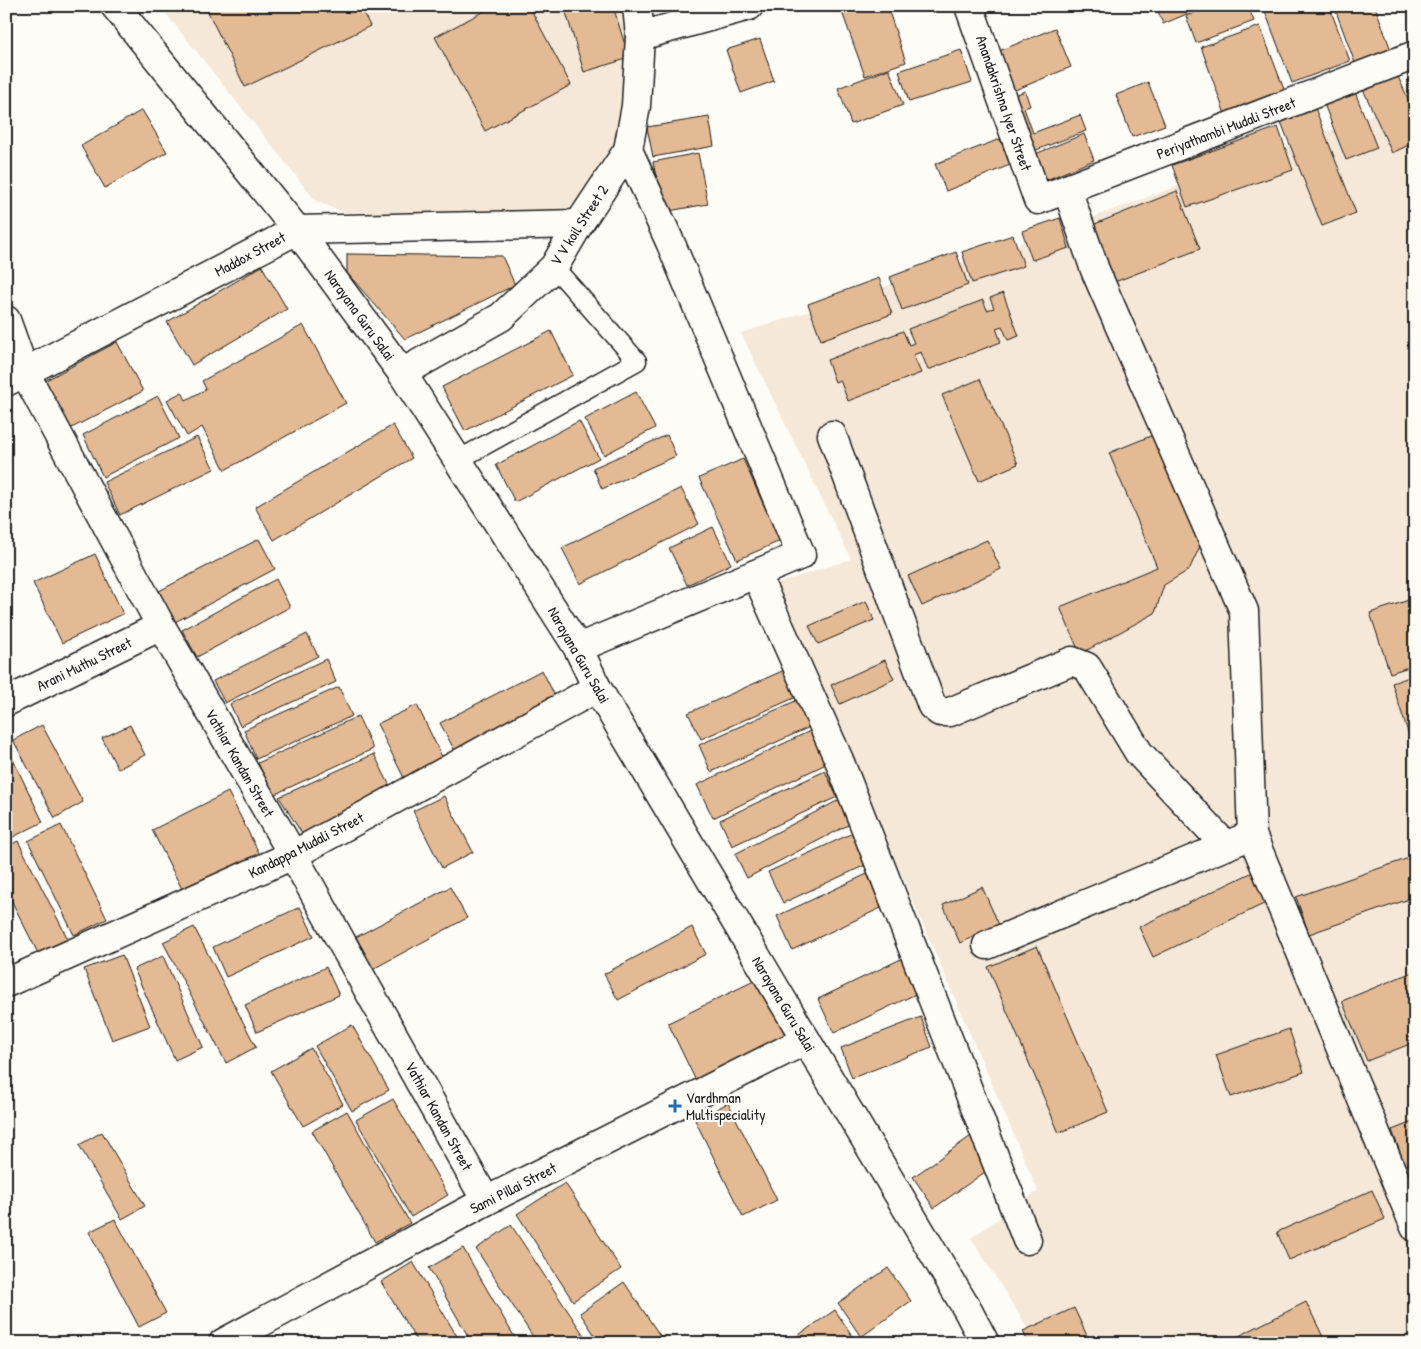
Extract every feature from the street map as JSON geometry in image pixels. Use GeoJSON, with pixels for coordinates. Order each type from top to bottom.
{"type":"FeatureCollection","features":[{"type":"Feature","properties":{"kind":"street","name":"Narayana Guru Salai"},"geometry":{"type":"LineString","coordinates":[[116,6],[297,230],[402,372],[578,648],[597,688],[967,1309],[984,1343]]}},
{"type":"Feature","properties":{"kind":"street","name":"V V koil Street 2"},"geometry":{"type":"LineString","coordinates":[[402,372],[501,317],[554,267],[579,224],[628,150],[636,106],[640,36],[637,6]]}},
{"type":"Feature","properties":{"kind":"street"},"geometry":{"type":"LineString","coordinates":[[640,36],[749,6]]}},
{"type":"Feature","properties":{"kind":"street","name":"Anandakrishna Iyer Street"},"geometry":{"type":"LineString","coordinates":[[970,6],[1038,200]]}},
{"type":"Feature","properties":{"kind":"street","name":"Periyathambi Mudali Street"},"geometry":{"type":"LineString","coordinates":[[1038,200],[1415,55]]}},
{"type":"Feature","properties":{"kind":"street"},"geometry":{"type":"LineString","coordinates":[[578,648],[801,555],[671,244],[628,150]]}},
{"type":"Feature","properties":{"kind":"street"},"geometry":{"type":"LineString","coordinates":[[1068,188],[1095,270],[1244,611],[1252,835],[1415,1227]]}},
{"type":"Feature","properties":{"kind":"street","name":"Maddox Street"},"geometry":{"type":"LineString","coordinates":[[16,377],[297,230],[579,224]]}},
{"type":"Feature","properties":{"kind":"street","name":"Vathiar Kandan Street"},"geometry":{"type":"LineString","coordinates":[[6,320],[16,377],[293,855],[486,1202]]}},
{"type":"Feature","properties":{"kind":"street"},"geometry":{"type":"LineString","coordinates":[[832,436],[932,706],[940,712],[950,712],[1072,661],[1087,667],[1139,753],[1226,846]]}},
{"type":"Feature","properties":{"kind":"street"},"geometry":{"type":"LineString","coordinates":[[756,574],[839,760],[1027,1240]]}},
{"type":"Feature","properties":{"kind":"street","name":"Arani Muthu Street"},"geometry":{"type":"LineString","coordinates":[[6,702],[161,626]]}},
{"type":"Feature","properties":{"kind":"street","name":"Kandappa Mudali Street"},"geometry":{"type":"LineString","coordinates":[[6,984],[293,855],[597,688]]}},
{"type":"Feature","properties":{"kind":"street"},"geometry":{"type":"LineString","coordinates":[[987,945],[1252,835]]}},
{"type":"Feature","properties":{"kind":"street","name":"Sami Pillai Street"},"geometry":{"type":"LineString","coordinates":[[223,1343],[486,1202],[806,1040]]}},
{"type":"Feature","properties":{"kind":"lane"},"geometry":{"type":"LineString","coordinates":[[458,460],[637,361],[554,267]]}},
{"type":"Feature","properties":{"kind":"shaded area"},"geometry":{"type":"Polygon","coordinates":[[[160,6],[626,6],[636,61],[616,160],[561,217],[342,212],[316,201],[160,6]]]}},
{"type":"Feature","properties":{"kind":"shaded area"},"geometry":{"type":"Polygon","coordinates":[[[1415,99],[1415,1343],[1037,1343],[971,1238],[1038,1191],[776,584],[851,559],[741,333],[1039,237],[1415,99]]]}},
{"type":"Feature","properties":{"kind":"building"},"geometry":{"type":"Polygon","coordinates":[[[205,6],[360,6],[370,26],[245,87],[205,6]]]}},
{"type":"Feature","properties":{"kind":"building"},"geometry":{"type":"Polygon","coordinates":[[[494,6],[529,6],[571,85],[485,131],[435,37],[494,6]]]}},
{"type":"Feature","properties":{"kind":"building"},"geometry":{"type":"Polygon","coordinates":[[[564,6],[613,6],[629,58],[584,72],[564,6]]]}},
{"type":"Feature","properties":{"kind":"building"},"geometry":{"type":"Polygon","coordinates":[[[859,6],[887,6],[906,62],[865,76],[842,12],[859,6]]]}},
{"type":"Feature","properties":{"kind":"building"},"geometry":{"type":"Polygon","coordinates":[[[1156,6],[1200,6],[1201,8],[1163,24],[1156,6]]]}},
{"type":"Feature","properties":{"kind":"building"},"geometry":{"type":"Polygon","coordinates":[[[1213,6],[1248,6],[1254,21],[1196,43],[1186,16],[1213,6]]]}},
{"type":"Feature","properties":{"kind":"building"},"geometry":{"type":"Polygon","coordinates":[[[1263,6],[1329,6],[1350,61],[1292,83],[1263,6]]]}},
{"type":"Feature","properties":{"kind":"building"},"geometry":{"type":"Polygon","coordinates":[[[1334,6],[1375,6],[1392,53],[1356,66],[1334,6]]]}},
{"type":"Feature","properties":{"kind":"building"},"geometry":{"type":"Polygon","coordinates":[[[1260,26],[1285,92],[1225,114],[1201,47],[1260,26]]]}},
{"type":"Feature","properties":{"kind":"building"},"geometry":{"type":"Polygon","coordinates":[[[1055,28],[1071,67],[1003,95],[987,56],[1055,28]]]}},
{"type":"Feature","properties":{"kind":"building"},"geometry":{"type":"Polygon","coordinates":[[[760,39],[774,81],[741,93],[726,50],[760,39]]]}},
{"type":"Feature","properties":{"kind":"building"},"geometry":{"type":"Polygon","coordinates":[[[961,50],[972,82],[909,102],[899,71],[961,50]]]}},
{"type":"Feature","properties":{"kind":"building"},"geometry":{"type":"Polygon","coordinates":[[[889,69],[903,105],[851,124],[838,88],[889,69]]]}},
{"type":"Feature","properties":{"kind":"building"},"geometry":{"type":"Polygon","coordinates":[[[1395,70],[1415,114],[1415,142],[1392,153],[1361,85],[1395,70]]]}},
{"type":"Feature","properties":{"kind":"building"},"geometry":{"type":"Polygon","coordinates":[[[1415,78],[1415,99],[1407,81],[1415,78]]]}},
{"type":"Feature","properties":{"kind":"building"},"geometry":{"type":"Polygon","coordinates":[[[1148,82],[1165,125],[1132,137],[1116,95],[1148,82]]]}},
{"type":"Feature","properties":{"kind":"building"},"geometry":{"type":"Polygon","coordinates":[[[1025,91],[1030,106],[1024,108],[1033,133],[1080,115],[1086,131],[1026,154],[1004,99],[1025,91]]]}},
{"type":"Feature","properties":{"kind":"building"},"geometry":{"type":"Polygon","coordinates":[[[1355,92],[1377,148],[1346,160],[1324,104],[1355,92]]]}},
{"type":"Feature","properties":{"kind":"building"},"geometry":{"type":"Polygon","coordinates":[[[1315,108],[1356,213],[1322,226],[1281,122],[1315,108]]]}},
{"type":"Feature","properties":{"kind":"building"},"geometry":{"type":"Polygon","coordinates":[[[142,110],[167,152],[105,188],[81,146],[142,110]]]}},
{"type":"Feature","properties":{"kind":"building"},"geometry":{"type":"Polygon","coordinates":[[[709,117],[714,146],[653,157],[647,127],[709,117]]]}},
{"type":"Feature","properties":{"kind":"building"},"geometry":{"type":"Polygon","coordinates":[[[1278,127],[1293,170],[1187,207],[1172,165],[1278,127]]]}},
{"type":"Feature","properties":{"kind":"building"},"geometry":{"type":"Polygon","coordinates":[[[1084,134],[1094,160],[1039,183],[1028,157],[1084,134]]]}},
{"type":"Feature","properties":{"kind":"building"},"geometry":{"type":"Polygon","coordinates":[[[1000,139],[1010,165],[946,191],[935,164],[1000,139]]]}},
{"type":"Feature","properties":{"kind":"building"},"geometry":{"type":"Polygon","coordinates":[[[698,153],[708,204],[663,212],[653,162],[698,153]]]}},
{"type":"Feature","properties":{"kind":"building"},"geometry":{"type":"Polygon","coordinates":[[[1177,191],[1200,249],[1112,283],[1090,226],[1177,191]]]}},
{"type":"Feature","properties":{"kind":"building"},"geometry":{"type":"Polygon","coordinates":[[[1060,218],[1069,248],[1032,260],[1022,231],[1060,218]]]}},
{"type":"Feature","properties":{"kind":"building"},"geometry":{"type":"Polygon","coordinates":[[[1013,235],[1024,266],[972,283],[962,252],[1013,235]]]}},
{"type":"Feature","properties":{"kind":"building"},"geometry":{"type":"Polygon","coordinates":[[[956,252],[968,285],[902,310],[890,277],[956,252]]]}},
{"type":"Feature","properties":{"kind":"building"},"geometry":{"type":"Polygon","coordinates":[[[347,254],[502,256],[515,285],[405,339],[347,273],[347,254]]]}},
{"type":"Feature","properties":{"kind":"building"},"geometry":{"type":"Polygon","coordinates":[[[262,266],[287,309],[192,365],[167,322],[262,266]]]}},
{"type":"Feature","properties":{"kind":"building"},"geometry":{"type":"Polygon","coordinates":[[[879,278],[892,314],[821,340],[808,304],[879,278]]]}},
{"type":"Feature","properties":{"kind":"building"},"geometry":{"type":"Polygon","coordinates":[[[1003,293],[1019,336],[1008,340],[1002,326],[996,328],[1001,342],[928,370],[921,352],[913,355],[921,373],[848,401],[840,380],[835,382],[827,360],[903,331],[909,345],[914,343],[908,329],[983,300],[987,310],[994,308],[990,298],[1003,293]]]}},
{"type":"Feature","properties":{"kind":"building"},"geometry":{"type":"Polygon","coordinates":[[[303,325],[346,403],[225,470],[202,427],[187,436],[167,400],[182,392],[186,400],[206,389],[202,381],[303,325]]]}},
{"type":"Feature","properties":{"kind":"building"},"geometry":{"type":"Polygon","coordinates":[[[551,331],[573,375],[465,431],[442,387],[551,331]]]}},
{"type":"Feature","properties":{"kind":"building"},"geometry":{"type":"Polygon","coordinates":[[[117,342],[143,391],[60,434],[35,386],[117,342]]]}},
{"type":"Feature","properties":{"kind":"building"},"geometry":{"type":"Polygon","coordinates":[[[980,379],[1018,464],[979,481],[942,395],[980,379]]]}},
{"type":"Feature","properties":{"kind":"building"},"geometry":{"type":"Polygon","coordinates":[[[636,392],[655,428],[604,455],[585,419],[636,392]]]}},
{"type":"Feature","properties":{"kind":"building"},"geometry":{"type":"Polygon","coordinates":[[[158,396],[179,438],[103,477],[83,435],[158,396]]]}},
{"type":"Feature","properties":{"kind":"building"},"geometry":{"type":"Polygon","coordinates":[[[579,421],[599,458],[515,502],[496,465],[579,421]]]}},
{"type":"Feature","properties":{"kind":"building"},"geometry":{"type":"Polygon","coordinates":[[[393,425],[412,458],[274,540],[255,507],[393,425]]]}},
{"type":"Feature","properties":{"kind":"building"},"geometry":{"type":"Polygon","coordinates":[[[1158,433],[1201,544],[1189,570],[1164,585],[1155,613],[1080,654],[1060,607],[1157,567],[1109,453],[1158,433]]]}},
{"type":"Feature","properties":{"kind":"building"},"geometry":{"type":"Polygon","coordinates":[[[667,435],[676,456],[602,489],[593,468],[667,435]]]}},
{"type":"Feature","properties":{"kind":"building"},"geometry":{"type":"Polygon","coordinates":[[[197,437],[214,469],[120,515],[104,482],[197,437]]]}},
{"type":"Feature","properties":{"kind":"building"},"geometry":{"type":"Polygon","coordinates":[[[743,459],[780,541],[737,560],[699,478],[743,459]]]}},
{"type":"Feature","properties":{"kind":"building"},"geometry":{"type":"Polygon","coordinates":[[[681,488],[699,524],[580,584],[562,548],[681,488]]]}},
{"type":"Feature","properties":{"kind":"building"},"geometry":{"type":"Polygon","coordinates":[[[713,527],[731,564],[687,585],[669,548],[713,527]]]}},
{"type":"Feature","properties":{"kind":"building"},"geometry":{"type":"Polygon","coordinates":[[[259,539],[275,569],[175,622],[159,591],[259,539]]]}},
{"type":"Feature","properties":{"kind":"building"},"geometry":{"type":"Polygon","coordinates":[[[987,540],[1001,569],[922,606],[908,576],[987,540]]]}},
{"type":"Feature","properties":{"kind":"building"},"geometry":{"type":"Polygon","coordinates":[[[95,554],[123,614],[62,643],[33,583],[95,554]]]}},
{"type":"Feature","properties":{"kind":"building"},"geometry":{"type":"Polygon","coordinates":[[[276,579],[290,607],[197,657],[182,630],[276,579]]]}},
{"type":"Feature","properties":{"kind":"building"},"geometry":{"type":"Polygon","coordinates":[[[1415,598],[1415,665],[1390,673],[1370,613],[1415,598]]]}},
{"type":"Feature","properties":{"kind":"building"},"geometry":{"type":"Polygon","coordinates":[[[866,601],[874,620],[818,644],[809,626],[866,601]]]}},
{"type":"Feature","properties":{"kind":"building"},"geometry":{"type":"Polygon","coordinates":[[[307,634],[318,656],[225,703],[213,681],[307,634]]]}},
{"type":"Feature","properties":{"kind":"building"},"geometry":{"type":"Polygon","coordinates":[[[326,659],[336,682],[240,726],[230,704],[326,659]]]}},
{"type":"Feature","properties":{"kind":"building"},"geometry":{"type":"Polygon","coordinates":[[[885,660],[894,679],[840,704],[831,685],[885,660]]]}},
{"type":"Feature","properties":{"kind":"building"},"geometry":{"type":"Polygon","coordinates":[[[789,668],[801,695],[701,739],[688,713],[789,668]]]}},
{"type":"Feature","properties":{"kind":"building"},"geometry":{"type":"Polygon","coordinates":[[[542,670],[558,702],[457,755],[440,723],[542,670]]]}},
{"type":"Feature","properties":{"kind":"building"},"geometry":{"type":"Polygon","coordinates":[[[1415,675],[1415,754],[1392,683],[1415,675]]]}},
{"type":"Feature","properties":{"kind":"building"},"geometry":{"type":"Polygon","coordinates":[[[339,687],[352,716],[256,759],[244,730],[339,687]]]}},
{"type":"Feature","properties":{"kind":"building"},"geometry":{"type":"Polygon","coordinates":[[[802,698],[814,725],[711,772],[699,745],[802,698]]]}},
{"type":"Feature","properties":{"kind":"building"},"geometry":{"type":"Polygon","coordinates":[[[417,705],[447,767],[408,786],[377,724],[417,705]]]}},
{"type":"Feature","properties":{"kind":"building"},"geometry":{"type":"Polygon","coordinates":[[[358,716],[373,749],[273,795],[258,763],[358,716]]]}},
{"type":"Feature","properties":{"kind":"building"},"geometry":{"type":"Polygon","coordinates":[[[42,725],[83,802],[55,818],[13,740],[42,725]]]}},
{"type":"Feature","properties":{"kind":"building"},"geometry":{"type":"Polygon","coordinates":[[[130,725],[145,755],[118,769],[102,738],[130,725]]]}},
{"type":"Feature","properties":{"kind":"building"},"geometry":{"type":"Polygon","coordinates":[[[810,731],[826,764],[713,818],[697,785],[810,731]]]}},
{"type":"Feature","properties":{"kind":"building"},"geometry":{"type":"Polygon","coordinates":[[[6,745],[43,822],[11,838],[6,828],[6,745]]]}},
{"type":"Feature","properties":{"kind":"building"},"geometry":{"type":"Polygon","coordinates":[[[374,754],[395,796],[306,840],[279,797],[374,754]]]}},
{"type":"Feature","properties":{"kind":"building"},"geometry":{"type":"Polygon","coordinates":[[[825,771],[837,797],[732,846],[720,820],[825,771]]]}},
{"type":"Feature","properties":{"kind":"building"},"geometry":{"type":"Polygon","coordinates":[[[228,792],[261,857],[185,895],[152,830],[228,792]]]}},
{"type":"Feature","properties":{"kind":"building"},"geometry":{"type":"Polygon","coordinates":[[[444,796],[473,852],[442,868],[413,811],[444,796]]]}},
{"type":"Feature","properties":{"kind":"building"},"geometry":{"type":"Polygon","coordinates":[[[839,800],[852,823],[747,878],[735,854],[839,800]]]}},
{"type":"Feature","properties":{"kind":"building"},"geometry":{"type":"Polygon","coordinates":[[[61,825],[107,919],[74,935],[28,841],[61,825]]]}},
{"type":"Feature","properties":{"kind":"building"},"geometry":{"type":"Polygon","coordinates":[[[855,832],[870,863],[783,903],[768,872],[855,832]]]}},
{"type":"Feature","properties":{"kind":"building"},"geometry":{"type":"Polygon","coordinates":[[[18,841],[73,949],[43,963],[6,890],[6,847],[18,841]]]}},
{"type":"Feature","properties":{"kind":"building"},"geometry":{"type":"Polygon","coordinates":[[[1415,856],[1415,897],[1309,934],[1296,897],[1415,856]]]}},
{"type":"Feature","properties":{"kind":"building"},"geometry":{"type":"Polygon","coordinates":[[[1255,871],[1270,901],[1153,957],[1139,927],[1255,871]]]}},
{"type":"Feature","properties":{"kind":"building"},"geometry":{"type":"Polygon","coordinates":[[[867,874],[883,907],[792,950],[777,916],[867,874]]]}},
{"type":"Feature","properties":{"kind":"building"},"geometry":{"type":"Polygon","coordinates":[[[450,887],[467,918],[373,969],[356,937],[450,887]]]}},
{"type":"Feature","properties":{"kind":"building"},"geometry":{"type":"Polygon","coordinates":[[[982,887],[999,925],[960,943],[943,905],[982,887]]]}},
{"type":"Feature","properties":{"kind":"building"},"geometry":{"type":"Polygon","coordinates":[[[300,907],[314,936],[226,977],[213,947],[300,907]]]}},
{"type":"Feature","properties":{"kind":"building"},"geometry":{"type":"Polygon","coordinates":[[[194,927],[256,1047],[226,1063],[163,942],[194,927]]]}},
{"type":"Feature","properties":{"kind":"building"},"geometry":{"type":"Polygon","coordinates":[[[692,927],[706,954],[618,1000],[604,974],[692,927]]]}},
{"type":"Feature","properties":{"kind":"building"},"geometry":{"type":"Polygon","coordinates":[[[1037,946],[1108,1112],[1059,1133],[988,967],[1037,946]]]}},
{"type":"Feature","properties":{"kind":"building"},"geometry":{"type":"Polygon","coordinates":[[[122,955],[150,1026],[112,1040],[84,969],[122,955]]]}},
{"type":"Feature","properties":{"kind":"building"},"geometry":{"type":"Polygon","coordinates":[[[163,956],[203,1047],[175,1060],[134,969],[163,956]]]}},
{"type":"Feature","properties":{"kind":"building"},"geometry":{"type":"Polygon","coordinates":[[[901,959],[918,993],[834,1033],[818,999],[901,959]]]}},
{"type":"Feature","properties":{"kind":"building"},"geometry":{"type":"Polygon","coordinates":[[[326,967],[339,995],[257,1032],[245,1005],[326,967]]]}},
{"type":"Feature","properties":{"kind":"building"},"geometry":{"type":"Polygon","coordinates":[[[1415,971],[1415,1042],[1367,1061],[1342,1001],[1415,971]]]}},
{"type":"Feature","properties":{"kind":"building"},"geometry":{"type":"Polygon","coordinates":[[[758,979],[788,1041],[698,1085],[668,1023],[758,979]]]}},
{"type":"Feature","properties":{"kind":"building"},"geometry":{"type":"Polygon","coordinates":[[[921,1017],[932,1047],[852,1078],[841,1048],[921,1017]]]}},
{"type":"Feature","properties":{"kind":"building"},"geometry":{"type":"Polygon","coordinates":[[[352,1025],[389,1090],[352,1111],[315,1046],[352,1025]]]}},
{"type":"Feature","properties":{"kind":"building"},"geometry":{"type":"Polygon","coordinates":[[[1289,1029],[1304,1072],[1231,1097],[1216,1055],[1289,1029]]]}},
{"type":"Feature","properties":{"kind":"building"},"geometry":{"type":"Polygon","coordinates":[[[311,1048],[343,1104],[303,1126],[271,1071],[311,1048]]]}},
{"type":"Feature","properties":{"kind":"building"},"geometry":{"type":"Polygon","coordinates":[[[393,1099],[448,1195],[411,1217],[356,1120],[393,1099]]]}},
{"type":"Feature","properties":{"kind":"building"},"geometry":{"type":"Polygon","coordinates":[[[728,1103],[777,1200],[743,1217],[695,1120],[728,1103]]]}},
{"type":"Feature","properties":{"kind":"building"},"geometry":{"type":"Polygon","coordinates":[[[347,1111],[410,1223],[375,1242],[312,1131],[347,1111]]]}},
{"type":"Feature","properties":{"kind":"building"},"geometry":{"type":"Polygon","coordinates":[[[1415,1121],[1415,1162],[1405,1166],[1392,1130],[1415,1121]]]}},
{"type":"Feature","properties":{"kind":"building"},"geometry":{"type":"Polygon","coordinates":[[[102,1132],[145,1206],[122,1219],[79,1145],[102,1132]]]}},
{"type":"Feature","properties":{"kind":"building"},"geometry":{"type":"Polygon","coordinates":[[[971,1136],[992,1167],[934,1208],[913,1177],[971,1136]]]}},
{"type":"Feature","properties":{"kind":"building"},"geometry":{"type":"Polygon","coordinates":[[[565,1183],[621,1269],[573,1301],[517,1214],[565,1183]]]}},
{"type":"Feature","properties":{"kind":"building"},"geometry":{"type":"Polygon","coordinates":[[[1372,1190],[1385,1219],[1289,1260],[1277,1232],[1372,1190]]]}},
{"type":"Feature","properties":{"kind":"building"},"geometry":{"type":"Polygon","coordinates":[[[115,1219],[166,1313],[139,1327],[89,1232],[115,1219]]]}},
{"type":"Feature","properties":{"kind":"building"},"geometry":{"type":"Polygon","coordinates":[[[511,1225],[589,1343],[537,1343],[476,1249],[511,1225]]]}},
{"type":"Feature","properties":{"kind":"building"},"geometry":{"type":"Polygon","coordinates":[[[463,1248],[518,1343],[472,1343],[429,1268],[463,1248]]]}},
{"type":"Feature","properties":{"kind":"building"},"geometry":{"type":"Polygon","coordinates":[[[413,1262],[461,1343],[418,1343],[381,1282],[413,1262]]]}},
{"type":"Feature","properties":{"kind":"building"},"geometry":{"type":"Polygon","coordinates":[[[888,1268],[911,1301],[861,1337],[838,1303],[888,1268]]]}},
{"type":"Feature","properties":{"kind":"building"},"geometry":{"type":"Polygon","coordinates":[[[624,1282],[665,1343],[600,1343],[580,1313],[624,1282]]]}},
{"type":"Feature","properties":{"kind":"building"},"geometry":{"type":"Polygon","coordinates":[[[1306,1302],[1326,1343],[1232,1343],[1231,1340],[1306,1302]]]}},
{"type":"Feature","properties":{"kind":"building"},"geometry":{"type":"Polygon","coordinates":[[[1074,1308],[1089,1340],[1083,1343],[1028,1343],[1023,1331],[1074,1308]]]}},
{"type":"Feature","properties":{"kind":"building"},"geometry":{"type":"Polygon","coordinates":[[[835,1310],[855,1340],[851,1343],[787,1343],[835,1310]]]}},
{"type":"Feature","properties":{"kind":"place","name":"Vardhman Multispeciality"},"geometry":{"type":"Point","coordinates":[675,1106]}}]}
